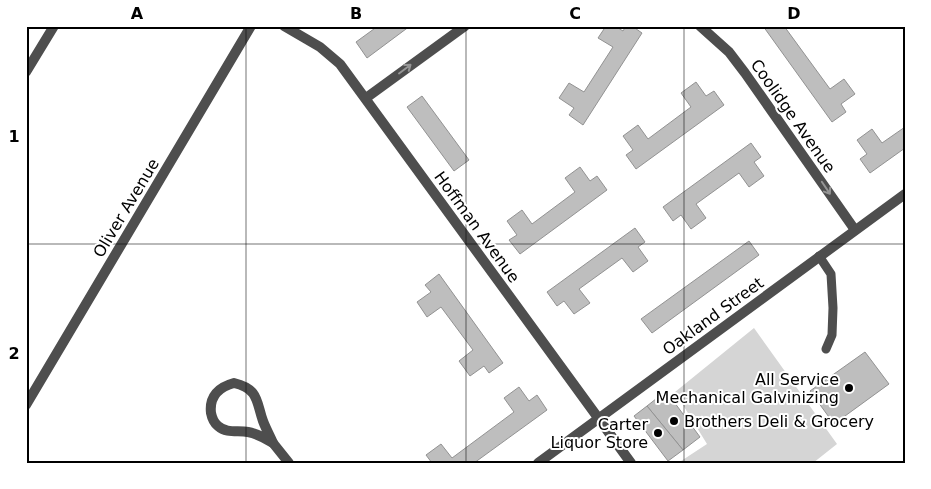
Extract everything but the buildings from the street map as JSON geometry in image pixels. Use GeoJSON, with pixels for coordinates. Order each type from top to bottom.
{"type":"FeatureCollection","features":[{"type":"Feature","properties":{"kind":"street"},"geometry":{"type":"LineString","coordinates":[[26,72],[54,26]]}},
{"type":"Feature","properties":{"kind":"street","name":"Oliver Avenue"},"geometry":{"type":"LineString","coordinates":[[26,405],[251,26]]}},
{"type":"Feature","properties":{"kind":"street","name":"Hoffman Avenue"},"geometry":{"type":"LineString","coordinates":[[284,26],[320,47],[336,60],[366,98],[631,463]]}},
{"type":"Feature","properties":{"kind":"street"},"geometry":{"type":"LineString","coordinates":[[366,98],[465,26]]}},
{"type":"Feature","properties":{"kind":"street","name":"Coolidge Avenue"},"geometry":{"type":"LineString","coordinates":[[700,26],[729,52],[745,73],[855,230]]}},
{"type":"Feature","properties":{"kind":"street","name":"Oakland Street"},"geometry":{"type":"LineString","coordinates":[[538,463],[905,194]]}},
{"type":"Feature","properties":{"kind":"street"},"geometry":{"type":"LineString","coordinates":[[273,443],[256,434],[227,431],[218,426],[212,418],[210,406],[211,400],[218,390],[234,383],[244,386],[253,392],[257,398],[263,420],[273,443],[290,463]]}},
{"type":"Feature","properties":{"kind":"lane"},"geometry":{"type":"LineString","coordinates":[[819,256],[831,274],[832,282],[832,335],[826,349]]}},
{"type":"Feature","properties":{"kind":"shaded area"},"geometry":{"type":"Polygon","coordinates":[[[754,328],[837,444],[813,463],[678,463],[707,444],[675,392],[754,328]]]}},
{"type":"Feature","properties":{"kind":"place","name":"All Service Mechanical Galvinizing"},"geometry":{"type":"Point","coordinates":[849,388]}},
{"type":"Feature","properties":{"kind":"place","name":"Brothers Deli & Grocery"},"geometry":{"type":"Point","coordinates":[674,421]}},
{"type":"Feature","properties":{"kind":"place","name":"Carter Liquor Store"},"geometry":{"type":"Point","coordinates":[658,433]}}]}
